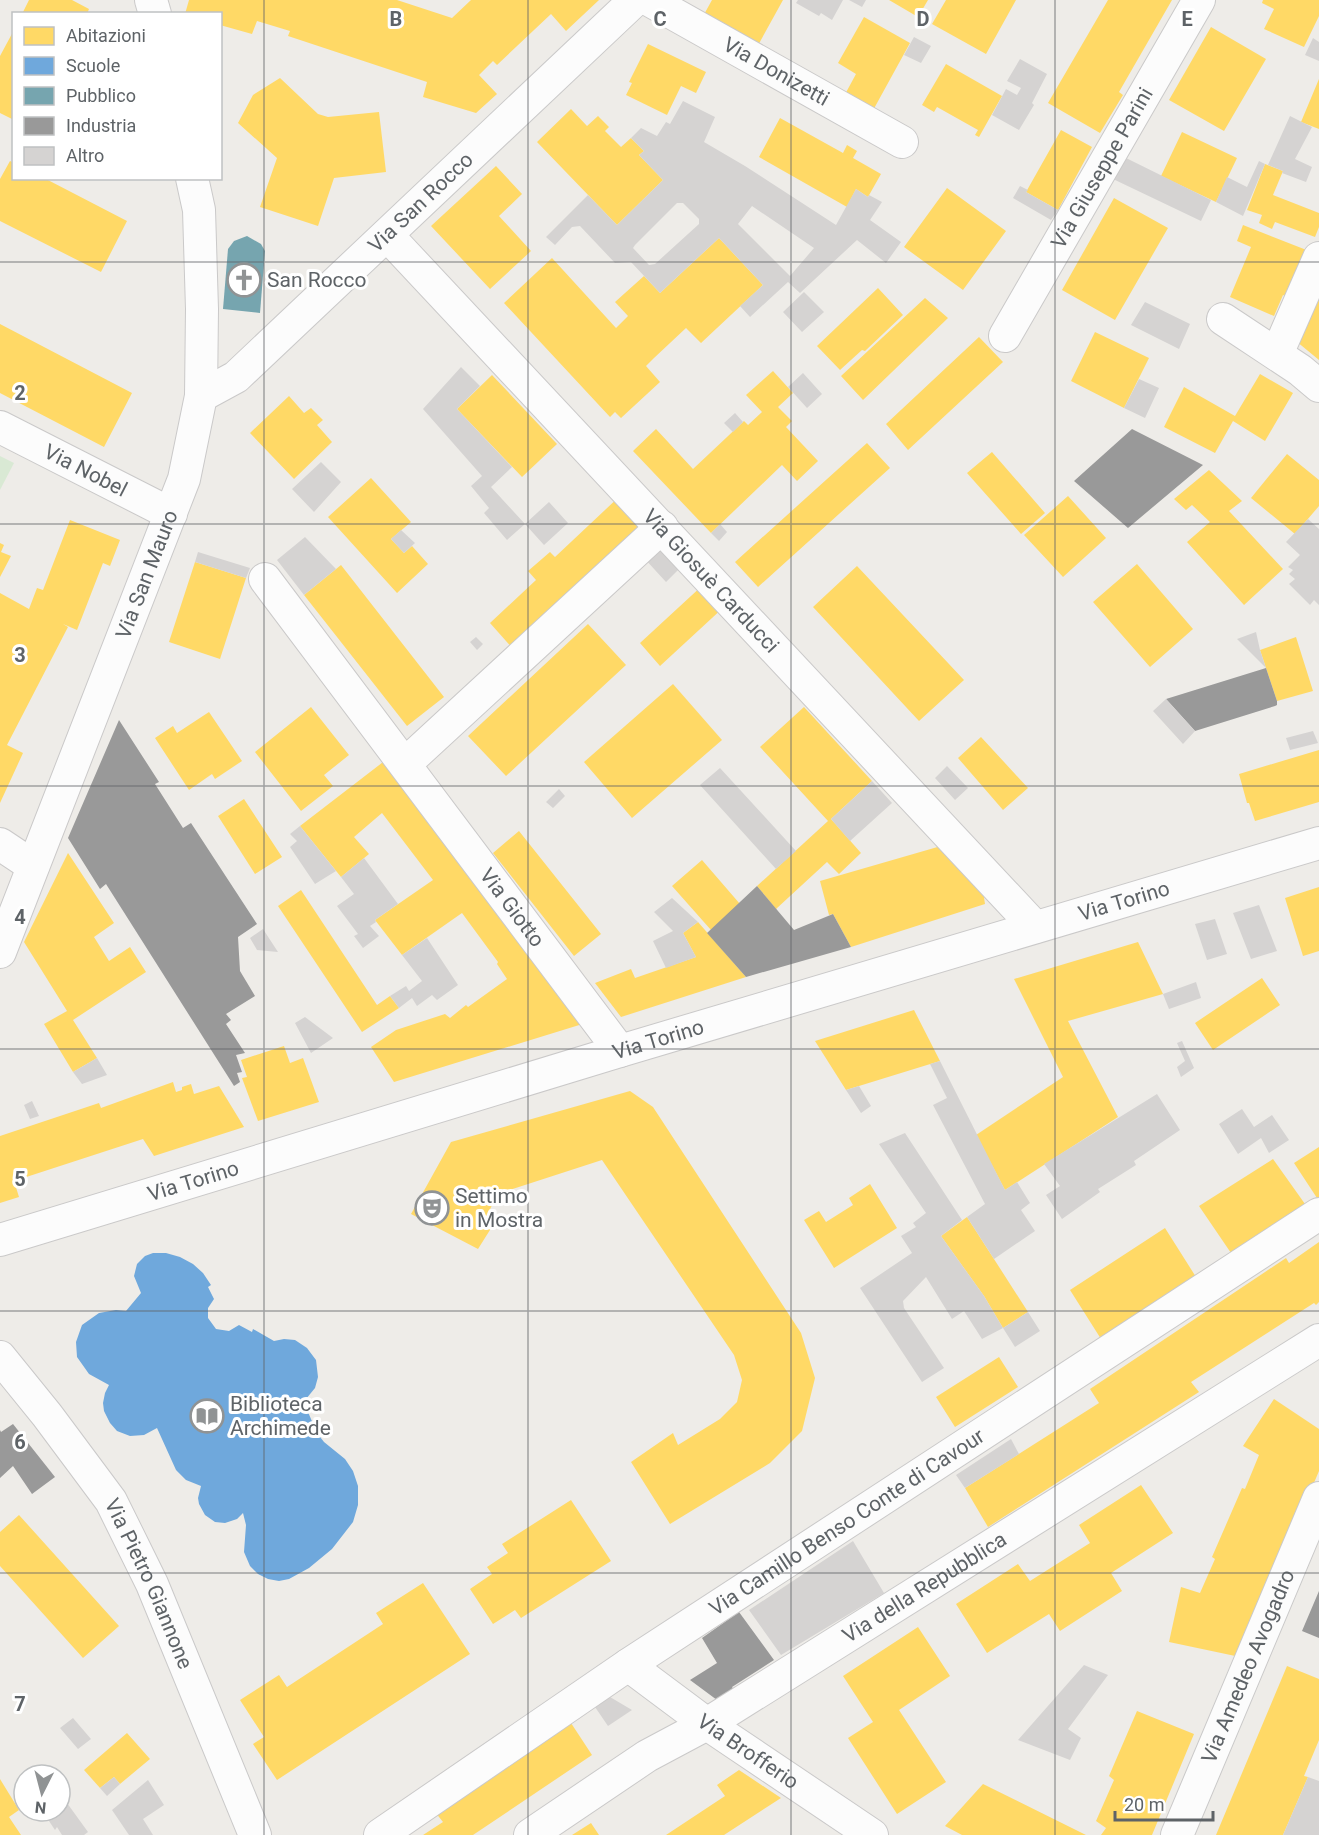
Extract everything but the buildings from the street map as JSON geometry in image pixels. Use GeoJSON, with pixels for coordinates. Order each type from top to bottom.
{"type":"FeatureCollection","features":[{"type":"Feature","properties":{"kind":"street","name":"Via San Rocco"},"geometry":{"type":"LineString","coordinates":[[201,396],[236,377],[635,0]]}},
{"type":"Feature","properties":{"kind":"street","name":"Via Donizetti"},"geometry":{"type":"LineString","coordinates":[[649,0],[902,142]]}},
{"type":"Feature","properties":{"kind":"street","name":"Via Giuseppe Parini"},"geometry":{"type":"LineString","coordinates":[[1005,336],[1199,0]]}},
{"type":"Feature","properties":{"kind":"street","name":"Via San Mauro"},"geometry":{"type":"LineString","coordinates":[[0,952],[184,479],[201,396],[202,309],[199,210],[192,180]]}},
{"type":"Feature","properties":{"kind":"street","name":"Via Giosuè Carducci"},"geometry":{"type":"LineString","coordinates":[[387,234],[1035,927]]}},
{"type":"Feature","properties":{"kind":"street"},"geometry":{"type":"LineString","coordinates":[[1277,354],[1319,258]]}},
{"type":"Feature","properties":{"kind":"street"},"geometry":{"type":"LineString","coordinates":[[1223,319],[1300,370],[1319,386]]}},
{"type":"Feature","properties":{"kind":"street","name":"Via Nobel"},"geometry":{"type":"LineString","coordinates":[[0,427],[171,514]]}},
{"type":"Feature","properties":{"kind":"street"},"geometry":{"type":"LineString","coordinates":[[405,764],[662,527]]}},
{"type":"Feature","properties":{"kind":"street","name":"Via Giotto"},"geometry":{"type":"LineString","coordinates":[[264,579],[620,1051]]}},
{"type":"Feature","properties":{"kind":"street","name":"Via Torino"},"geometry":{"type":"LineString","coordinates":[[0,1240],[620,1051],[1319,843]]}},
{"type":"Feature","properties":{"kind":"street"},"geometry":{"type":"LineString","coordinates":[[0,844],[33,866]]}},
{"type":"Feature","properties":{"kind":"street","name":"Via Camillo Benso Conte di Cavour"},"geometry":{"type":"LineString","coordinates":[[380,1835],[628,1665],[1319,1214]]}},
{"type":"Feature","properties":{"kind":"street","name":"Via della Repubblica"},"geometry":{"type":"LineString","coordinates":[[530,1835],[647,1756],[707,1725],[1319,1340]]}},
{"type":"Feature","properties":{"kind":"street","name":"Via Pietro Giannone"},"geometry":{"type":"LineString","coordinates":[[0,1357],[47,1414],[111,1501],[152,1584],[255,1835]]}},
{"type":"Feature","properties":{"kind":"street","name":"Via Amedeo Avogadro"},"geometry":{"type":"LineString","coordinates":[[1177,1835],[1319,1498]]}},
{"type":"Feature","properties":{"kind":"street","name":"Via Brofferio"},"geometry":{"type":"LineString","coordinates":[[628,1665],[707,1725],[872,1835]]}},
{"type":"Feature","properties":{"kind":"green space"},"geometry":{"type":"Polygon","coordinates":[[[0,456],[14,463],[0,490],[0,456]]]}},
{"type":"Feature","properties":{"kind":"place","name":"San Rocco"},"geometry":{"type":"Point","coordinates":[244,280]}},
{"type":"Feature","properties":{"kind":"place","name":"Settimo in Mostra"},"geometry":{"type":"Point","coordinates":[432,1208]}},
{"type":"Feature","properties":{"kind":"place","name":"Biblioteca Archimede"},"geometry":{"type":"Point","coordinates":[207,1416]}}]}
